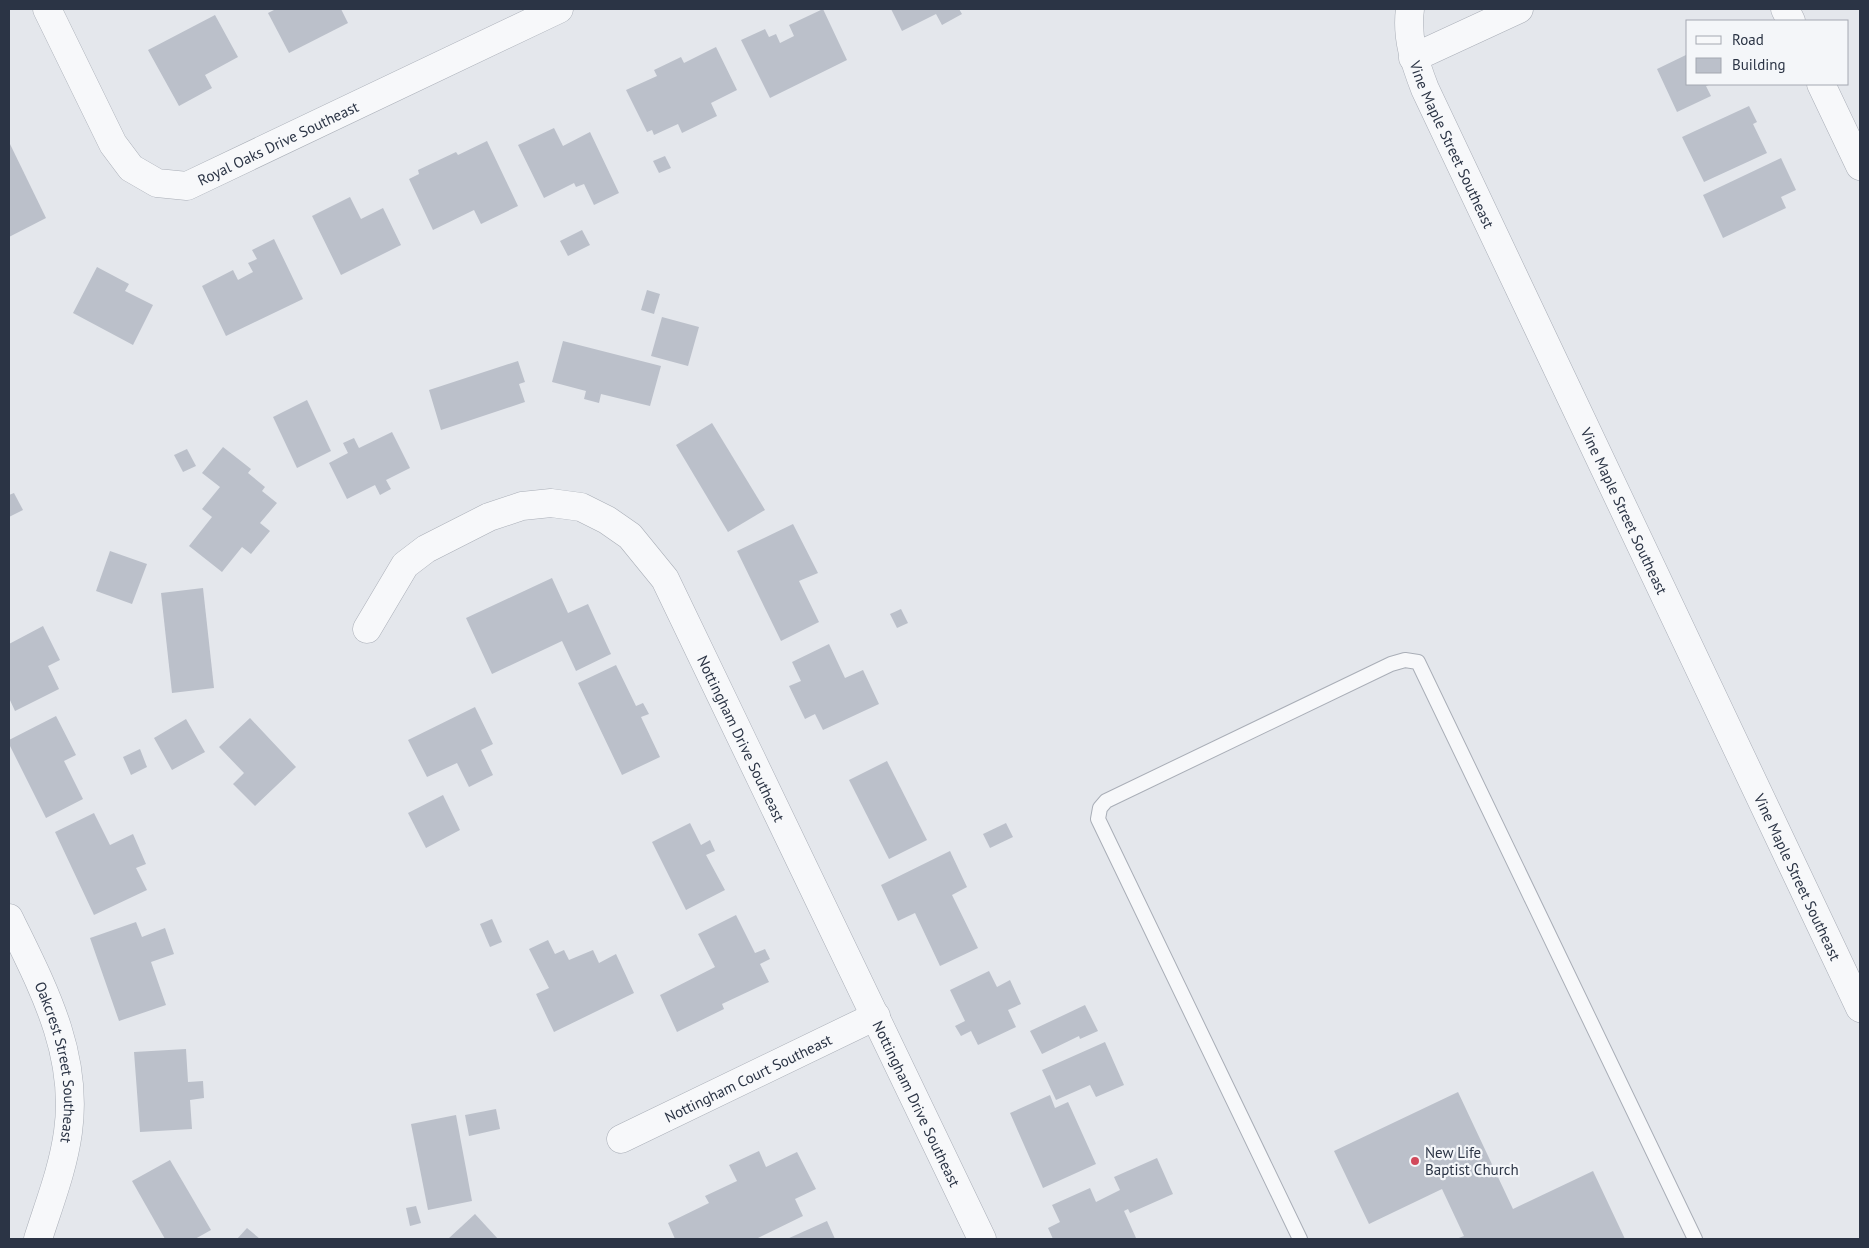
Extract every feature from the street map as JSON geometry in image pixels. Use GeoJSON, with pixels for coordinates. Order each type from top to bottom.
{"type":"FeatureCollection","features":[{"type":"Feature","properties":{"kind":"street","name":"Royal Oaks Drive Southeast"},"geometry":{"type":"LineString","coordinates":[[47,9],[113,144],[131,168],[157,183],[187,186],[559,9]]}},
{"type":"Feature","properties":{"kind":"street","name":"Vine Maple Street Southeast"},"geometry":{"type":"LineString","coordinates":[[1410,9],[1408,23],[1413,58],[1426,89],[1860,1008]]}},
{"type":"Feature","properties":{"kind":"street"},"geometry":{"type":"LineString","coordinates":[[1413,58],[1519,9]]}},
{"type":"Feature","properties":{"kind":"street"},"geometry":{"type":"LineString","coordinates":[[1821,85],[1860,166]]}},
{"type":"Feature","properties":{"kind":"street","name":"Nottingham Drive Southeast"},"geometry":{"type":"LineString","coordinates":[[367,629],[405,565],[426,549],[488,517],[522,506],[551,503],[581,507],[607,520],[630,536],[665,579],[982,1239]]}},
{"type":"Feature","properties":{"kind":"street","name":"Oakcrest Street Southeast"},"geometry":{"type":"LineString","coordinates":[[9,918],[44,989],[57,1024],[66,1059],[70,1094],[68,1131],[62,1166],[38,1239]]}},
{"type":"Feature","properties":{"kind":"street","name":"Nottingham Court Southeast"},"geometry":{"type":"LineString","coordinates":[[621,1139],[876,1016]]}},
{"type":"Feature","properties":{"kind":"lane"},"geometry":{"type":"LineString","coordinates":[[1300,1239],[1098,819],[1100,808],[1106,801],[1391,664],[1405,660],[1418,662],[1696,1239]]}},
{"type":"Feature","properties":{"kind":"building"},"geometry":{"type":"Polygon","coordinates":[[[276,9],[341,9],[348,23],[289,53],[268,13],[276,9]]]}},
{"type":"Feature","properties":{"kind":"building"},"geometry":{"type":"Polygon","coordinates":[[[823,9],[847,60],[770,98],[741,40],[765,29],[769,37],[776,34],[780,43],[794,36],[789,25],[823,9]]]}},
{"type":"Feature","properties":{"kind":"building"},"geometry":{"type":"Polygon","coordinates":[[[891,9],[959,9],[962,14],[942,25],[936,14],[902,31],[891,9]]]}},
{"type":"Feature","properties":{"kind":"building"},"geometry":{"type":"Polygon","coordinates":[[[215,15],[238,57],[205,75],[212,88],[179,106],[148,50],[215,15]]]}},
{"type":"Feature","properties":{"kind":"building"},"geometry":{"type":"Polygon","coordinates":[[[716,47],[737,90],[711,103],[717,116],[682,133],[678,124],[654,135],[652,130],[647,132],[626,90],[657,76],[654,70],[681,57],[684,63],[716,47]]]}},
{"type":"Feature","properties":{"kind":"building"},"geometry":{"type":"Polygon","coordinates":[[[1686,55],[1686,85],[1709,85],[1706,86],[1711,96],[1677,112],[1657,69],[1686,55]]]}},
{"type":"Feature","properties":{"kind":"building"},"geometry":{"type":"Polygon","coordinates":[[[1749,106],[1757,122],[1753,124],[1767,153],[1704,182],[1682,137],[1749,106]]]}},
{"type":"Feature","properties":{"kind":"building"},"geometry":{"type":"Polygon","coordinates":[[[554,128],[563,146],[590,132],[619,193],[594,205],[584,184],[576,187],[574,183],[544,198],[518,145],[554,128]]]}},
{"type":"Feature","properties":{"kind":"building"},"geometry":{"type":"Polygon","coordinates":[[[487,141],[518,206],[481,224],[474,210],[433,230],[409,179],[419,174],[418,170],[456,152],[458,155],[487,141]]]}},
{"type":"Feature","properties":{"kind":"building"},"geometry":{"type":"Polygon","coordinates":[[[9,142],[46,218],[9,237],[9,142]]]}},
{"type":"Feature","properties":{"kind":"building"},"geometry":{"type":"Polygon","coordinates":[[[665,156],[671,168],[659,173],[653,161],[665,156]]]}},
{"type":"Feature","properties":{"kind":"building"},"geometry":{"type":"Polygon","coordinates":[[[1781,158],[1796,190],[1781,197],[1786,208],[1723,238],[1703,195],[1781,158]]]}},
{"type":"Feature","properties":{"kind":"building"},"geometry":{"type":"Polygon","coordinates":[[[350,197],[361,219],[383,208],[401,245],[341,275],[312,216],[350,197]]]}},
{"type":"Feature","properties":{"kind":"building"},"geometry":{"type":"Polygon","coordinates":[[[582,230],[590,245],[568,256],[560,241],[582,230]]]}},
{"type":"Feature","properties":{"kind":"building"},"geometry":{"type":"Polygon","coordinates":[[[274,239],[303,299],[226,336],[202,286],[233,270],[238,280],[253,272],[248,263],[257,259],[252,250],[274,239]]]}},
{"type":"Feature","properties":{"kind":"building"},"geometry":{"type":"Polygon","coordinates":[[[97,267],[129,284],[125,291],[153,305],[133,345],[73,313],[97,267]]]}},
{"type":"Feature","properties":{"kind":"building"},"geometry":{"type":"Polygon","coordinates":[[[647,290],[660,294],[654,314],[641,310],[647,290]]]}},
{"type":"Feature","properties":{"kind":"building"},"geometry":{"type":"Polygon","coordinates":[[[662,317],[699,327],[688,366],[651,356],[662,317]]]}},
{"type":"Feature","properties":{"kind":"building"},"geometry":{"type":"Polygon","coordinates":[[[563,341],[661,366],[650,406],[601,394],[599,403],[584,399],[586,391],[552,382],[563,341]]]}},
{"type":"Feature","properties":{"kind":"building"},"geometry":{"type":"Polygon","coordinates":[[[518,361],[525,382],[519,384],[525,402],[441,430],[429,390],[518,361]]]}},
{"type":"Feature","properties":{"kind":"building"},"geometry":{"type":"Polygon","coordinates":[[[307,400],[331,451],[297,468],[273,417],[307,400]]]}},
{"type":"Feature","properties":{"kind":"building"},"geometry":{"type":"Polygon","coordinates":[[[712,423],[765,510],[728,532],[676,445],[712,423]]]}},
{"type":"Feature","properties":{"kind":"building"},"geometry":{"type":"Polygon","coordinates":[[[392,432],[410,468],[386,480],[391,489],[380,495],[375,485],[347,499],[329,463],[348,453],[343,443],[354,438],[359,448],[392,432]]]}},
{"type":"Feature","properties":{"kind":"building"},"geometry":{"type":"Polygon","coordinates":[[[223,447],[251,469],[248,473],[265,487],[262,491],[277,503],[260,523],[270,531],[251,554],[242,547],[222,572],[189,546],[212,517],[202,509],[220,487],[202,473],[223,447]]]}},
{"type":"Feature","properties":{"kind":"building"},"geometry":{"type":"Polygon","coordinates":[[[187,449],[196,466],[183,472],[174,455],[187,449]]]}},
{"type":"Feature","properties":{"kind":"building"},"geometry":{"type":"Polygon","coordinates":[[[14,493],[23,510],[9,517],[9,495],[14,493]]]}},
{"type":"Feature","properties":{"kind":"building"},"geometry":{"type":"Polygon","coordinates":[[[793,524],[818,573],[799,581],[819,622],[781,641],[737,551],[793,524]]]}},
{"type":"Feature","properties":{"kind":"building"},"geometry":{"type":"Polygon","coordinates":[[[110,551],[147,564],[132,604],[96,591],[110,551]]]}},
{"type":"Feature","properties":{"kind":"building"},"geometry":{"type":"Polygon","coordinates":[[[552,578],[568,613],[588,604],[611,654],[576,671],[562,641],[492,674],[466,618],[552,578]]]}},
{"type":"Feature","properties":{"kind":"building"},"geometry":{"type":"Polygon","coordinates":[[[203,588],[214,688],[172,693],[161,593],[203,588]]]}},
{"type":"Feature","properties":{"kind":"building"},"geometry":{"type":"Polygon","coordinates":[[[901,609],[908,623],[897,628],[890,614],[901,609]]]}},
{"type":"Feature","properties":{"kind":"building"},"geometry":{"type":"Polygon","coordinates":[[[43,626],[60,660],[48,666],[59,689],[15,711],[9,698],[9,644],[43,626]]]}},
{"type":"Feature","properties":{"kind":"building"},"geometry":{"type":"Polygon","coordinates":[[[829,644],[845,678],[863,670],[879,704],[823,730],[815,714],[805,719],[789,686],[801,681],[792,662],[829,644]]]}},
{"type":"Feature","properties":{"kind":"building"},"geometry":{"type":"Polygon","coordinates":[[[616,665],[636,706],[643,703],[649,714],[641,717],[660,757],[622,775],[578,683],[616,665]]]}},
{"type":"Feature","properties":{"kind":"building"},"geometry":{"type":"Polygon","coordinates":[[[475,707],[493,744],[481,750],[493,775],[469,787],[457,763],[427,777],[408,740],[475,707]]]}},
{"type":"Feature","properties":{"kind":"building"},"geometry":{"type":"Polygon","coordinates":[[[56,716],[76,755],[64,761],[83,799],[46,818],[9,744],[9,740],[56,716]]]}},
{"type":"Feature","properties":{"kind":"building"},"geometry":{"type":"Polygon","coordinates":[[[250,718],[296,767],[255,806],[233,784],[244,773],[219,747],[250,718]]]}},
{"type":"Feature","properties":{"kind":"building"},"geometry":{"type":"Polygon","coordinates":[[[186,719],[205,752],[172,770],[154,738],[186,719]]]}},
{"type":"Feature","properties":{"kind":"building"},"geometry":{"type":"Polygon","coordinates":[[[140,749],[147,767],[131,775],[123,757],[140,749]]]}},
{"type":"Feature","properties":{"kind":"building"},"geometry":{"type":"Polygon","coordinates":[[[887,761],[927,840],[889,859],[849,780],[887,761]]]}},
{"type":"Feature","properties":{"kind":"building"},"geometry":{"type":"Polygon","coordinates":[[[443,795],[460,830],[426,848],[408,813],[443,795]]]}},
{"type":"Feature","properties":{"kind":"building"},"geometry":{"type":"Polygon","coordinates":[[[94,813],[110,845],[133,834],[146,864],[136,868],[147,890],[94,915],[55,832],[94,813]]]}},
{"type":"Feature","properties":{"kind":"building"},"geometry":{"type":"Polygon","coordinates":[[[690,823],[701,845],[710,840],[715,851],[706,855],[725,890],[686,910],[652,842],[690,823]]]}},
{"type":"Feature","properties":{"kind":"building"},"geometry":{"type":"Polygon","coordinates":[[[1006,823],[1013,837],[990,848],[983,834],[1006,823]]]}},
{"type":"Feature","properties":{"kind":"building"},"geometry":{"type":"Polygon","coordinates":[[[950,851],[967,887],[952,895],[978,948],[940,966],[915,913],[898,921],[881,885],[950,851]]]}},
{"type":"Feature","properties":{"kind":"building"},"geometry":{"type":"Polygon","coordinates":[[[736,915],[755,953],[765,949],[770,959],[760,964],[769,982],[722,1004],[724,1009],[677,1032],[660,995],[715,967],[698,934],[736,915]]]}},
{"type":"Feature","properties":{"kind":"building"},"geometry":{"type":"Polygon","coordinates":[[[492,919],[502,942],[490,947],[480,924],[492,919]]]}},
{"type":"Feature","properties":{"kind":"building"},"geometry":{"type":"Polygon","coordinates":[[[136,922],[142,937],[165,928],[174,954],[151,962],[166,1005],[119,1021],[90,938],[136,922]]]}},
{"type":"Feature","properties":{"kind":"building"},"geometry":{"type":"Polygon","coordinates":[[[548,940],[555,954],[564,950],[569,960],[593,950],[599,963],[616,954],[634,993],[554,1032],[536,994],[549,988],[529,949],[548,940]]]}},
{"type":"Feature","properties":{"kind":"building"},"geometry":{"type":"Polygon","coordinates":[[[989,971],[997,987],[1010,980],[1021,1004],[1008,1010],[1016,1027],[978,1045],[971,1031],[961,1036],[955,1026],[965,1021],[950,990],[989,971]]]}},
{"type":"Feature","properties":{"kind":"building"},"geometry":{"type":"Polygon","coordinates":[[[1085,1005],[1098,1031],[1080,1039],[1079,1036],[1042,1054],[1030,1031],[1085,1005]]]}},
{"type":"Feature","properties":{"kind":"building"},"geometry":{"type":"Polygon","coordinates":[[[1105,1042],[1124,1085],[1096,1097],[1090,1085],[1056,1100],[1042,1070],[1105,1042]]]}},
{"type":"Feature","properties":{"kind":"building"},"geometry":{"type":"Polygon","coordinates":[[[186,1049],[188,1082],[203,1081],[204,1098],[190,1100],[192,1129],[140,1132],[134,1052],[186,1049]]]}},
{"type":"Feature","properties":{"kind":"building","name":"New Life Baptist Church"},"geometry":{"type":"Polygon","coordinates":[[[1458,1092],[1513,1209],[1593,1171],[1625,1239],[1456,1239],[1464,1236],[1442,1189],[1369,1224],[1334,1151],[1458,1092]]]}},
{"type":"Feature","properties":{"kind":"building"},"geometry":{"type":"Polygon","coordinates":[[[1050,1095],[1055,1108],[1068,1102],[1096,1164],[1043,1188],[1010,1113],[1050,1095]]]}},
{"type":"Feature","properties":{"kind":"building"},"geometry":{"type":"Polygon","coordinates":[[[496,1109],[500,1129],[469,1136],[465,1115],[496,1109]]]}},
{"type":"Feature","properties":{"kind":"building"},"geometry":{"type":"Polygon","coordinates":[[[456,1115],[472,1201],[428,1210],[411,1124],[456,1115]]]}},
{"type":"Feature","properties":{"kind":"building"},"geometry":{"type":"Polygon","coordinates":[[[759,1151],[766,1167],[797,1152],[816,1189],[795,1199],[803,1216],[756,1239],[675,1239],[668,1223],[709,1203],[705,1196],[737,1181],[729,1165],[759,1151]]]}},
{"type":"Feature","properties":{"kind":"building"},"geometry":{"type":"Polygon","coordinates":[[[1157,1158],[1173,1194],[1130,1213],[1128,1209],[1124,1211],[1136,1238],[1053,1239],[1048,1228],[1060,1222],[1052,1205],[1090,1188],[1096,1202],[1120,1190],[1114,1177],[1157,1158]]]}},
{"type":"Feature","properties":{"kind":"building"},"geometry":{"type":"Polygon","coordinates":[[[170,1160],[211,1230],[195,1239],[165,1239],[132,1181],[170,1160]]]}},
{"type":"Feature","properties":{"kind":"building"},"geometry":{"type":"Polygon","coordinates":[[[416,1206],[421,1223],[410,1226],[406,1208],[416,1206]]]}},
{"type":"Feature","properties":{"kind":"building"},"geometry":{"type":"Polygon","coordinates":[[[475,1214],[498,1239],[448,1239],[475,1214]]]}},
{"type":"Feature","properties":{"kind":"building"},"geometry":{"type":"Polygon","coordinates":[[[827,1221],[835,1239],[787,1239],[827,1221]]]}},
{"type":"Feature","properties":{"kind":"building"},"geometry":{"type":"Polygon","coordinates":[[[247,1228],[260,1239],[237,1239],[247,1228]]]}},
{"type":"Feature","properties":{"kind":"place","name":"New Life Baptist Church"},"geometry":{"type":"Point","coordinates":[1415,1161]}}]}
